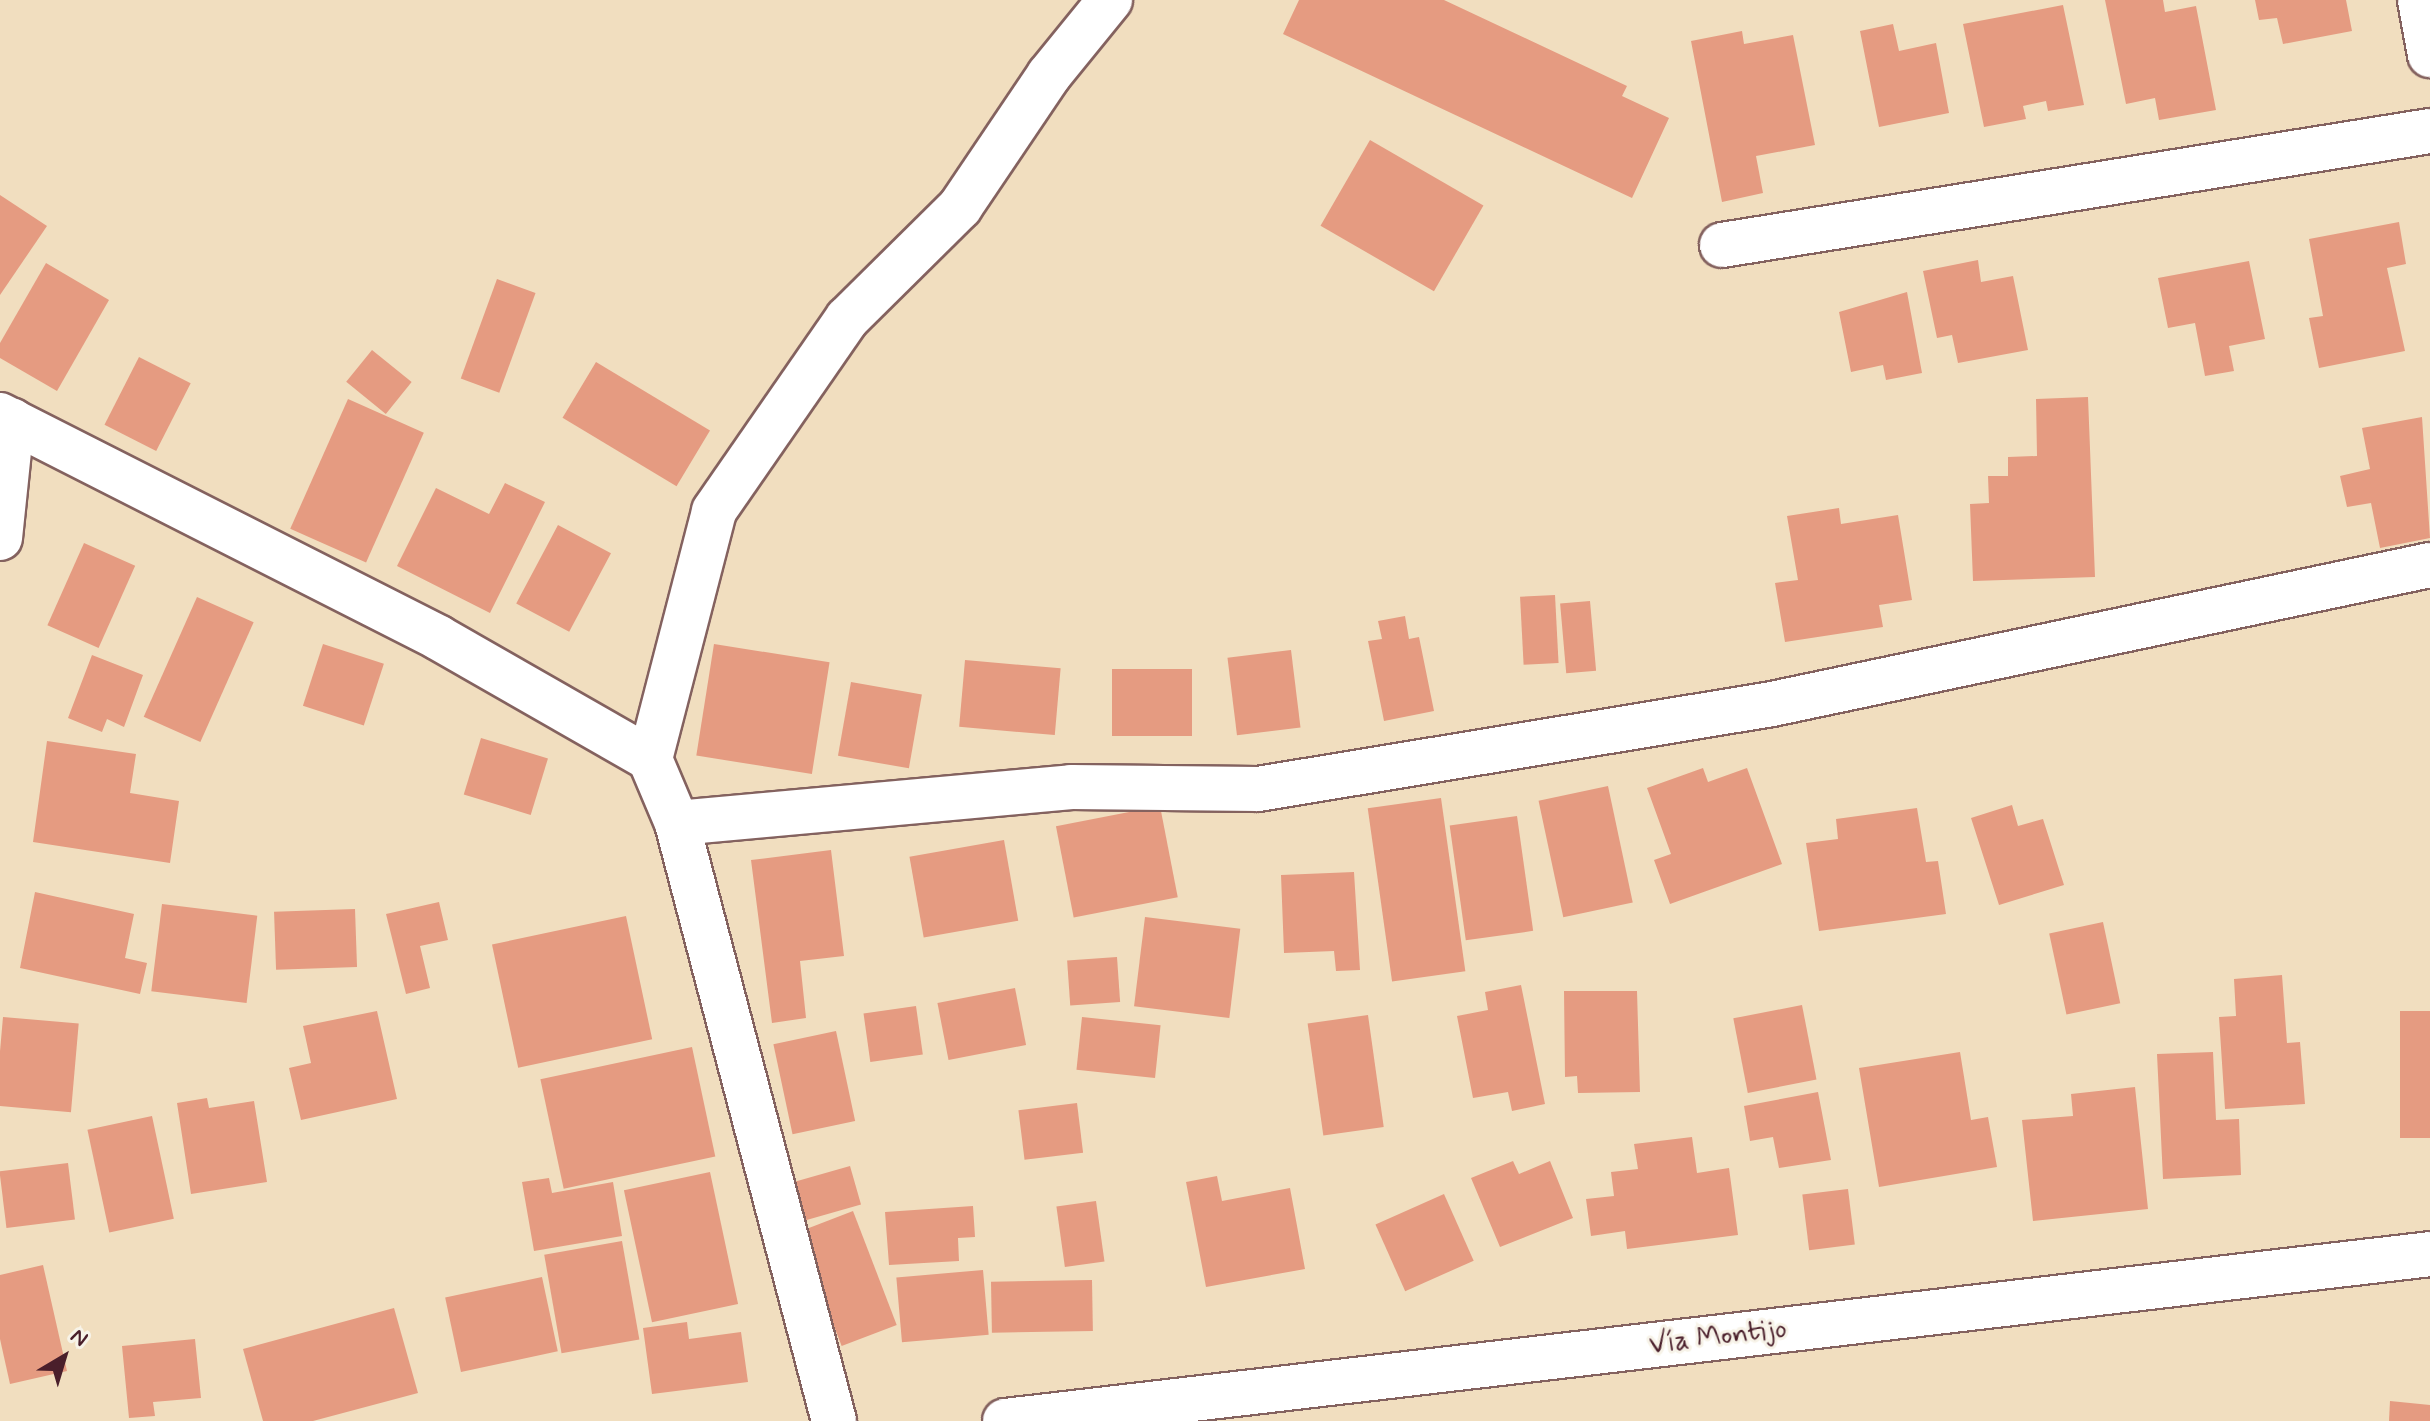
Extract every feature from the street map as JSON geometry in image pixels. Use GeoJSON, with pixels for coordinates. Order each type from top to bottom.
{"type":"FeatureCollection","features":[{"type":"Feature","properties":{"kind":"street"},"geometry":{"type":"LineString","coordinates":[[650,759],[714,511],[847,319],[960,207],[1049,75],[1110,0]]}},
{"type":"Feature","properties":{"kind":"street"},"geometry":{"type":"LineString","coordinates":[[2420,0],[2430,55]]}},
{"type":"Feature","properties":{"kind":"street"},"geometry":{"type":"LineString","coordinates":[[1722,245],[2430,131]]}},
{"type":"Feature","properties":{"kind":"street"},"geometry":{"type":"LineString","coordinates":[[0,538],[6,418],[439,638],[650,759],[677,823],[834,1421]]}},
{"type":"Feature","properties":{"kind":"street"},"geometry":{"type":"LineString","coordinates":[[677,823],[1071,787],[1258,789],[1772,704],[2430,565]]}},
{"type":"Feature","properties":{"kind":"street","name":"Vía Montijo"},"geometry":{"type":"LineString","coordinates":[[1005,1421],[2430,1254]]}},
{"type":"Feature","properties":{"kind":"building"},"geometry":{"type":"Polygon","coordinates":[[[1299,0],[1444,0],[1627,86],[1622,96],[1669,118],[1632,198],[1283,34],[1299,0]]]}},
{"type":"Feature","properties":{"kind":"building"},"geometry":{"type":"Polygon","coordinates":[[[2105,0],[2163,0],[2165,12],[2196,6],[2216,110],[2159,120],[2155,98],[2126,104],[2105,0]]]}},
{"type":"Feature","properties":{"kind":"building"},"geometry":{"type":"Polygon","coordinates":[[[2255,0],[2346,0],[2352,31],[2283,44],[2277,18],[2259,20],[2255,0]]]}},
{"type":"Feature","properties":{"kind":"building"},"geometry":{"type":"Polygon","coordinates":[[[2063,5],[2084,105],[2048,111],[2046,101],[2023,106],[2026,119],[1984,127],[1963,24],[2063,5]]]}},
{"type":"Feature","properties":{"kind":"building"},"geometry":{"type":"Polygon","coordinates":[[[1893,24],[1899,51],[1936,43],[1949,113],[1879,127],[1860,31],[1893,24]]]}},
{"type":"Feature","properties":{"kind":"building"},"geometry":{"type":"Polygon","coordinates":[[[1742,31],[1744,44],[1793,35],[1815,145],[1756,156],[1763,193],[1722,202],[1691,41],[1742,31]]]}},
{"type":"Feature","properties":{"kind":"building"},"geometry":{"type":"Polygon","coordinates":[[[1370,140],[1483,206],[1434,291],[1320,226],[1370,140]]]}},
{"type":"Feature","properties":{"kind":"building"},"geometry":{"type":"Polygon","coordinates":[[[0,195],[47,226],[0,295],[0,195]]]}},
{"type":"Feature","properties":{"kind":"building"},"geometry":{"type":"Polygon","coordinates":[[[2399,222],[2406,264],[2387,268],[2405,351],[2319,368],[2309,318],[2323,316],[2309,239],[2399,222]]]}},
{"type":"Feature","properties":{"kind":"building"},"geometry":{"type":"Polygon","coordinates":[[[1978,260],[1981,282],[2013,276],[2028,350],[1958,363],[1952,335],[1937,338],[1923,271],[1978,260]]]}},
{"type":"Feature","properties":{"kind":"building"},"geometry":{"type":"Polygon","coordinates":[[[2249,261],[2265,339],[2229,346],[2234,371],[2205,376],[2195,323],[2168,328],[2158,278],[2249,261]]]}},
{"type":"Feature","properties":{"kind":"building"},"geometry":{"type":"Polygon","coordinates":[[[46,263],[109,300],[57,391],[0,358],[0,343],[46,263]]]}},
{"type":"Feature","properties":{"kind":"building"},"geometry":{"type":"Polygon","coordinates":[[[497,279],[536,293],[499,393],[461,379],[497,279]]]}},
{"type":"Feature","properties":{"kind":"building"},"geometry":{"type":"Polygon","coordinates":[[[1907,292],[1922,373],[1886,380],[1883,365],[1851,372],[1839,312],[1907,292]]]}},
{"type":"Feature","properties":{"kind":"building"},"geometry":{"type":"Polygon","coordinates":[[[372,350],[412,382],[386,414],[346,382],[372,350]]]}},
{"type":"Feature","properties":{"kind":"building"},"geometry":{"type":"Polygon","coordinates":[[[139,357],[191,383],[156,451],[104,425],[139,357]]]}},
{"type":"Feature","properties":{"kind":"building"},"geometry":{"type":"Polygon","coordinates":[[[596,362],[710,431],[677,486],[563,418],[596,362]]]}},
{"type":"Feature","properties":{"kind":"building"},"geometry":{"type":"Polygon","coordinates":[[[2088,397],[2095,577],[1973,581],[1970,504],[1989,503],[1988,476],[2008,476],[2008,457],[2037,456],[2036,399],[2088,397]]]}},
{"type":"Feature","properties":{"kind":"building"},"geometry":{"type":"Polygon","coordinates":[[[348,399],[424,433],[366,562],[290,529],[348,399]]]}},
{"type":"Feature","properties":{"kind":"building"},"geometry":{"type":"Polygon","coordinates":[[[2422,417],[2430,538],[2380,548],[2371,503],[2347,507],[2340,476],[2370,469],[2362,428],[2422,417]]]}},
{"type":"Feature","properties":{"kind":"building"},"geometry":{"type":"Polygon","coordinates":[[[505,483],[545,502],[490,613],[397,566],[436,488],[489,514],[505,483]]]}},
{"type":"Feature","properties":{"kind":"building"},"geometry":{"type":"Polygon","coordinates":[[[1839,508],[1841,524],[1898,515],[1912,600],[1879,605],[1883,627],[1785,642],[1775,583],[1798,580],[1787,516],[1839,508]]]}},
{"type":"Feature","properties":{"kind":"building"},"geometry":{"type":"Polygon","coordinates":[[[558,525],[611,553],[569,632],[516,604],[558,525]]]}},
{"type":"Feature","properties":{"kind":"building"},"geometry":{"type":"Polygon","coordinates":[[[84,543],[135,566],[99,648],[47,625],[84,543]]]}},
{"type":"Feature","properties":{"kind":"building"},"geometry":{"type":"Polygon","coordinates":[[[1555,595],[1559,663],[1524,665],[1520,597],[1555,595]]]}},
{"type":"Feature","properties":{"kind":"building"},"geometry":{"type":"Polygon","coordinates":[[[197,597],[254,622],[200,742],[144,717],[197,597]]]}},
{"type":"Feature","properties":{"kind":"building"},"geometry":{"type":"Polygon","coordinates":[[[1590,601],[1596,671],[1566,673],[1560,604],[1590,601]]]}},
{"type":"Feature","properties":{"kind":"building"},"geometry":{"type":"Polygon","coordinates":[[[1405,616],[1409,639],[1419,637],[1434,711],[1384,721],[1368,641],[1382,639],[1378,621],[1405,616]]]}},
{"type":"Feature","properties":{"kind":"building"},"geometry":{"type":"Polygon","coordinates":[[[323,644],[384,664],[364,726],[303,706],[323,644]]]}},
{"type":"Feature","properties":{"kind":"building"},"geometry":{"type":"Polygon","coordinates":[[[714,644],[830,662],[812,774],[696,756],[714,644]]]}},
{"type":"Feature","properties":{"kind":"building"},"geometry":{"type":"Polygon","coordinates":[[[1291,650],[1301,727],[1237,735],[1227,658],[1291,650]]]}},
{"type":"Feature","properties":{"kind":"building"},"geometry":{"type":"Polygon","coordinates":[[[92,655],[143,675],[124,727],[107,719],[102,732],[68,718],[92,655]]]}},
{"type":"Feature","properties":{"kind":"building"},"geometry":{"type":"Polygon","coordinates":[[[965,660],[1061,668],[1055,735],[959,727],[965,660]]]}},
{"type":"Feature","properties":{"kind":"building"},"geometry":{"type":"Polygon","coordinates":[[[1112,669],[1192,669],[1192,736],[1112,736],[1112,669]]]}},
{"type":"Feature","properties":{"kind":"building"},"geometry":{"type":"Polygon","coordinates":[[[851,682],[922,695],[909,768],[838,756],[851,682]]]}},
{"type":"Feature","properties":{"kind":"building"},"geometry":{"type":"Polygon","coordinates":[[[481,738],[548,758],[531,815],[464,794],[481,738]]]}},
{"type":"Feature","properties":{"kind":"building"},"geometry":{"type":"Polygon","coordinates":[[[47,741],[136,754],[130,793],[179,801],[170,863],[33,842],[47,741]]]}},
{"type":"Feature","properties":{"kind":"building"},"geometry":{"type":"Polygon","coordinates":[[[1703,768],[1708,782],[1747,768],[1782,864],[1670,904],[1654,860],[1671,854],[1647,788],[1703,768]]]}},
{"type":"Feature","properties":{"kind":"building"},"geometry":{"type":"Polygon","coordinates":[[[1608,786],[1633,902],[1563,917],[1539,801],[1608,786]]]}},
{"type":"Feature","properties":{"kind":"building"},"geometry":{"type":"Polygon","coordinates":[[[1441,798],[1465,971],[1392,982],[1368,808],[1441,798]]]}},
{"type":"Feature","properties":{"kind":"building"},"geometry":{"type":"Polygon","coordinates":[[[2012,805],[2018,826],[2043,819],[2064,885],[1999,905],[1971,818],[2012,805]]]}},
{"type":"Feature","properties":{"kind":"building"},"geometry":{"type":"Polygon","coordinates":[[[1160,806],[1178,897],[1074,918],[1056,826],[1160,806]]]}},
{"type":"Feature","properties":{"kind":"building"},"geometry":{"type":"Polygon","coordinates":[[[1917,808],[1926,862],[1938,861],[1946,914],[1819,931],[1806,843],[1838,839],[1836,819],[1917,808]]]}},
{"type":"Feature","properties":{"kind":"building"},"geometry":{"type":"Polygon","coordinates":[[[1517,816],[1533,931],[1466,940],[1450,825],[1517,816]]]}},
{"type":"Feature","properties":{"kind":"building"},"geometry":{"type":"Polygon","coordinates":[[[1004,840],[1018,921],[924,937],[909,857],[1004,840]]]}},
{"type":"Feature","properties":{"kind":"building"},"geometry":{"type":"Polygon","coordinates":[[[831,850],[844,956],[800,961],[806,1018],[772,1023],[751,860],[831,850]]]}},
{"type":"Feature","properties":{"kind":"building"},"geometry":{"type":"Polygon","coordinates":[[[1354,872],[1360,970],[1336,971],[1334,951],[1284,953],[1281,875],[1354,872]]]}},
{"type":"Feature","properties":{"kind":"building"},"geometry":{"type":"Polygon","coordinates":[[[35,892],[134,914],[125,958],[147,963],[140,994],[20,968],[35,892]]]}},
{"type":"Feature","properties":{"kind":"building"},"geometry":{"type":"Polygon","coordinates":[[[439,902],[448,940],[420,946],[430,988],[406,994],[386,914],[439,902]]]}},
{"type":"Feature","properties":{"kind":"building"},"geometry":{"type":"Polygon","coordinates":[[[162,904],[257,916],[247,1003],[151,991],[162,904]]]}},
{"type":"Feature","properties":{"kind":"building"},"geometry":{"type":"Polygon","coordinates":[[[355,909],[357,967],[276,970],[274,912],[355,909]]]}},
{"type":"Feature","properties":{"kind":"building"},"geometry":{"type":"Polygon","coordinates":[[[626,916],[652,1039],[518,1068],[492,944],[626,916]]]}},
{"type":"Feature","properties":{"kind":"building"},"geometry":{"type":"Polygon","coordinates":[[[1145,917],[1240,929],[1229,1018],[1134,1006],[1145,917]]]}},
{"type":"Feature","properties":{"kind":"building"},"geometry":{"type":"Polygon","coordinates":[[[2103,922],[2120,1003],[2066,1015],[2049,933],[2103,922]]]}},
{"type":"Feature","properties":{"kind":"building"},"geometry":{"type":"Polygon","coordinates":[[[1117,957],[1120,1002],[1070,1005],[1067,960],[1117,957]]]}},
{"type":"Feature","properties":{"kind":"building"},"geometry":{"type":"Polygon","coordinates":[[[2282,975],[2287,1043],[2300,1042],[2305,1104],[2225,1109],[2219,1017],[2236,1016],[2234,979],[2282,975]]]}},
{"type":"Feature","properties":{"kind":"building"},"geometry":{"type":"Polygon","coordinates":[[[1521,985],[1545,1104],[1512,1111],[1508,1092],[1473,1098],[1457,1016],[1488,1010],[1485,992],[1521,985]]]}},
{"type":"Feature","properties":{"kind":"building"},"geometry":{"type":"Polygon","coordinates":[[[1015,988],[1026,1045],[949,1060],[937,1003],[1015,988]]]}},
{"type":"Feature","properties":{"kind":"building"},"geometry":{"type":"Polygon","coordinates":[[[1564,991],[1637,991],[1640,1092],[1578,1093],[1577,1076],[1565,1077],[1564,991]]]}},
{"type":"Feature","properties":{"kind":"building"},"geometry":{"type":"Polygon","coordinates":[[[1802,1005],[1817,1080],[1748,1093],[1733,1018],[1802,1005]]]}},
{"type":"Feature","properties":{"kind":"building"},"geometry":{"type":"Polygon","coordinates":[[[916,1006],[923,1055],[870,1062],[864,1013],[916,1006]]]}},
{"type":"Feature","properties":{"kind":"building"},"geometry":{"type":"Polygon","coordinates":[[[377,1011],[397,1099],[301,1120],[289,1068],[311,1063],[303,1026],[377,1011]]]}},
{"type":"Feature","properties":{"kind":"building"},"geometry":{"type":"Polygon","coordinates":[[[2400,1011],[2430,1011],[2430,1138],[2400,1138],[2400,1011]]]}},
{"type":"Feature","properties":{"kind":"building"},"geometry":{"type":"Polygon","coordinates":[[[1368,1015],[1384,1127],[1323,1135],[1308,1023],[1368,1015]]]}},
{"type":"Feature","properties":{"kind":"building"},"geometry":{"type":"Polygon","coordinates":[[[3,1017],[79,1024],[71,1112],[0,1106],[3,1017]]]}},
{"type":"Feature","properties":{"kind":"building"},"geometry":{"type":"Polygon","coordinates":[[[1082,1017],[1161,1025],[1155,1078],[1076,1070],[1082,1017]]]}},
{"type":"Feature","properties":{"kind":"building"},"geometry":{"type":"Polygon","coordinates":[[[836,1031],[855,1121],[793,1134],[773,1044],[836,1031]]]}},
{"type":"Feature","properties":{"kind":"building"},"geometry":{"type":"Polygon","coordinates":[[[692,1047],[715,1157],[564,1189],[540,1079],[692,1047]]]}},
{"type":"Feature","properties":{"kind":"building"},"geometry":{"type":"Polygon","coordinates":[[[1960,1052],[1971,1120],[1988,1117],[1997,1167],[1879,1187],[1859,1068],[1960,1052]]]}},
{"type":"Feature","properties":{"kind":"building"},"geometry":{"type":"Polygon","coordinates":[[[2213,1052],[2216,1120],[2239,1119],[2241,1175],[2163,1179],[2157,1054],[2213,1052]]]}},
{"type":"Feature","properties":{"kind":"building"},"geometry":{"type":"Polygon","coordinates":[[[2135,1087],[2148,1209],[2033,1221],[2022,1120],[2073,1116],[2071,1094],[2135,1087]]]}},
{"type":"Feature","properties":{"kind":"building"},"geometry":{"type":"Polygon","coordinates":[[[1818,1092],[1831,1160],[1779,1168],[1773,1137],[1750,1141],[1744,1106],[1818,1092]]]}},
{"type":"Feature","properties":{"kind":"building"},"geometry":{"type":"Polygon","coordinates":[[[207,1098],[209,1108],[254,1101],[267,1182],[191,1194],[177,1103],[207,1098]]]}},
{"type":"Feature","properties":{"kind":"building"},"geometry":{"type":"Polygon","coordinates":[[[1077,1103],[1083,1153],[1025,1160],[1018,1110],[1077,1103]]]}},
{"type":"Feature","properties":{"kind":"building"},"geometry":{"type":"Polygon","coordinates":[[[152,1116],[174,1219],[109,1232],[87,1130],[152,1116]]]}},
{"type":"Feature","properties":{"kind":"building"},"geometry":{"type":"Polygon","coordinates":[[[1692,1137],[1697,1173],[1729,1168],[1738,1235],[1627,1249],[1625,1231],[1591,1236],[1586,1199],[1614,1196],[1611,1172],[1638,1169],[1634,1144],[1692,1137]]]}},
{"type":"Feature","properties":{"kind":"building"},"geometry":{"type":"Polygon","coordinates":[[[1513,1161],[1519,1174],[1550,1161],[1573,1218],[1500,1247],[1471,1178],[1513,1161]]]}},
{"type":"Feature","properties":{"kind":"building"},"geometry":{"type":"Polygon","coordinates":[[[68,1163],[75,1220],[6,1228],[0,1171],[68,1163]]]}},
{"type":"Feature","properties":{"kind":"building"},"geometry":{"type":"Polygon","coordinates":[[[850,1166],[861,1204],[800,1222],[789,1183],[850,1166]]]}},
{"type":"Feature","properties":{"kind":"building"},"geometry":{"type":"Polygon","coordinates":[[[710,1172],[738,1304],[652,1322],[624,1190],[710,1172]]]}},
{"type":"Feature","properties":{"kind":"building"},"geometry":{"type":"Polygon","coordinates":[[[1217,1176],[1222,1201],[1290,1188],[1305,1269],[1206,1287],[1186,1182],[1217,1176]]]}},
{"type":"Feature","properties":{"kind":"building"},"geometry":{"type":"Polygon","coordinates":[[[549,1178],[552,1193],[613,1182],[622,1236],[534,1251],[522,1182],[549,1178]]]}},
{"type":"Feature","properties":{"kind":"building"},"geometry":{"type":"Polygon","coordinates":[[[1848,1189],[1855,1245],[1809,1250],[1802,1195],[1848,1189]]]}},
{"type":"Feature","properties":{"kind":"building"},"geometry":{"type":"Polygon","coordinates":[[[1444,1194],[1474,1261],[1405,1291],[1375,1225],[1444,1194]]]}},
{"type":"Feature","properties":{"kind":"building"},"geometry":{"type":"Polygon","coordinates":[[[1096,1201],[1104,1261],[1065,1267],[1056,1207],[1096,1201]]]}},
{"type":"Feature","properties":{"kind":"building"},"geometry":{"type":"Polygon","coordinates":[[[973,1206],[975,1237],[958,1238],[959,1261],[889,1265],[885,1212],[973,1206]]]}},
{"type":"Feature","properties":{"kind":"building"},"geometry":{"type":"Polygon","coordinates":[[[853,1211],[897,1325],[842,1346],[798,1232],[853,1211]]]}},
{"type":"Feature","properties":{"kind":"building"},"geometry":{"type":"Polygon","coordinates":[[[622,1241],[639,1339],[562,1353],[544,1255],[622,1241]]]}},
{"type":"Feature","properties":{"kind":"building"},"geometry":{"type":"Polygon","coordinates":[[[43,1265],[67,1371],[10,1384],[0,1339],[0,1275],[43,1265]]]}},
{"type":"Feature","properties":{"kind":"building"},"geometry":{"type":"Polygon","coordinates":[[[983,1270],[989,1335],[902,1342],[896,1278],[983,1270]]]}},
{"type":"Feature","properties":{"kind":"building"},"geometry":{"type":"Polygon","coordinates":[[[542,1277],[558,1351],[461,1372],[445,1298],[542,1277]]]}},
{"type":"Feature","properties":{"kind":"building"},"geometry":{"type":"Polygon","coordinates":[[[1092,1280],[1093,1331],[992,1333],[991,1282],[1092,1280]]]}},
{"type":"Feature","properties":{"kind":"building"},"geometry":{"type":"Polygon","coordinates":[[[394,1308],[418,1393],[313,1421],[263,1421],[243,1349],[394,1308]]]}},
{"type":"Feature","properties":{"kind":"building"},"geometry":{"type":"Polygon","coordinates":[[[687,1322],[689,1339],[741,1332],[748,1382],[652,1394],[643,1328],[687,1322]]]}},
{"type":"Feature","properties":{"kind":"building"},"geometry":{"type":"Polygon","coordinates":[[[195,1339],[201,1398],[153,1402],[155,1416],[129,1418],[122,1346],[195,1339]]]}},
{"type":"Feature","properties":{"kind":"building"},"geometry":{"type":"Polygon","coordinates":[[[2390,1401],[2430,1405],[2430,1421],[2389,1421],[2390,1401]]]}}]}
